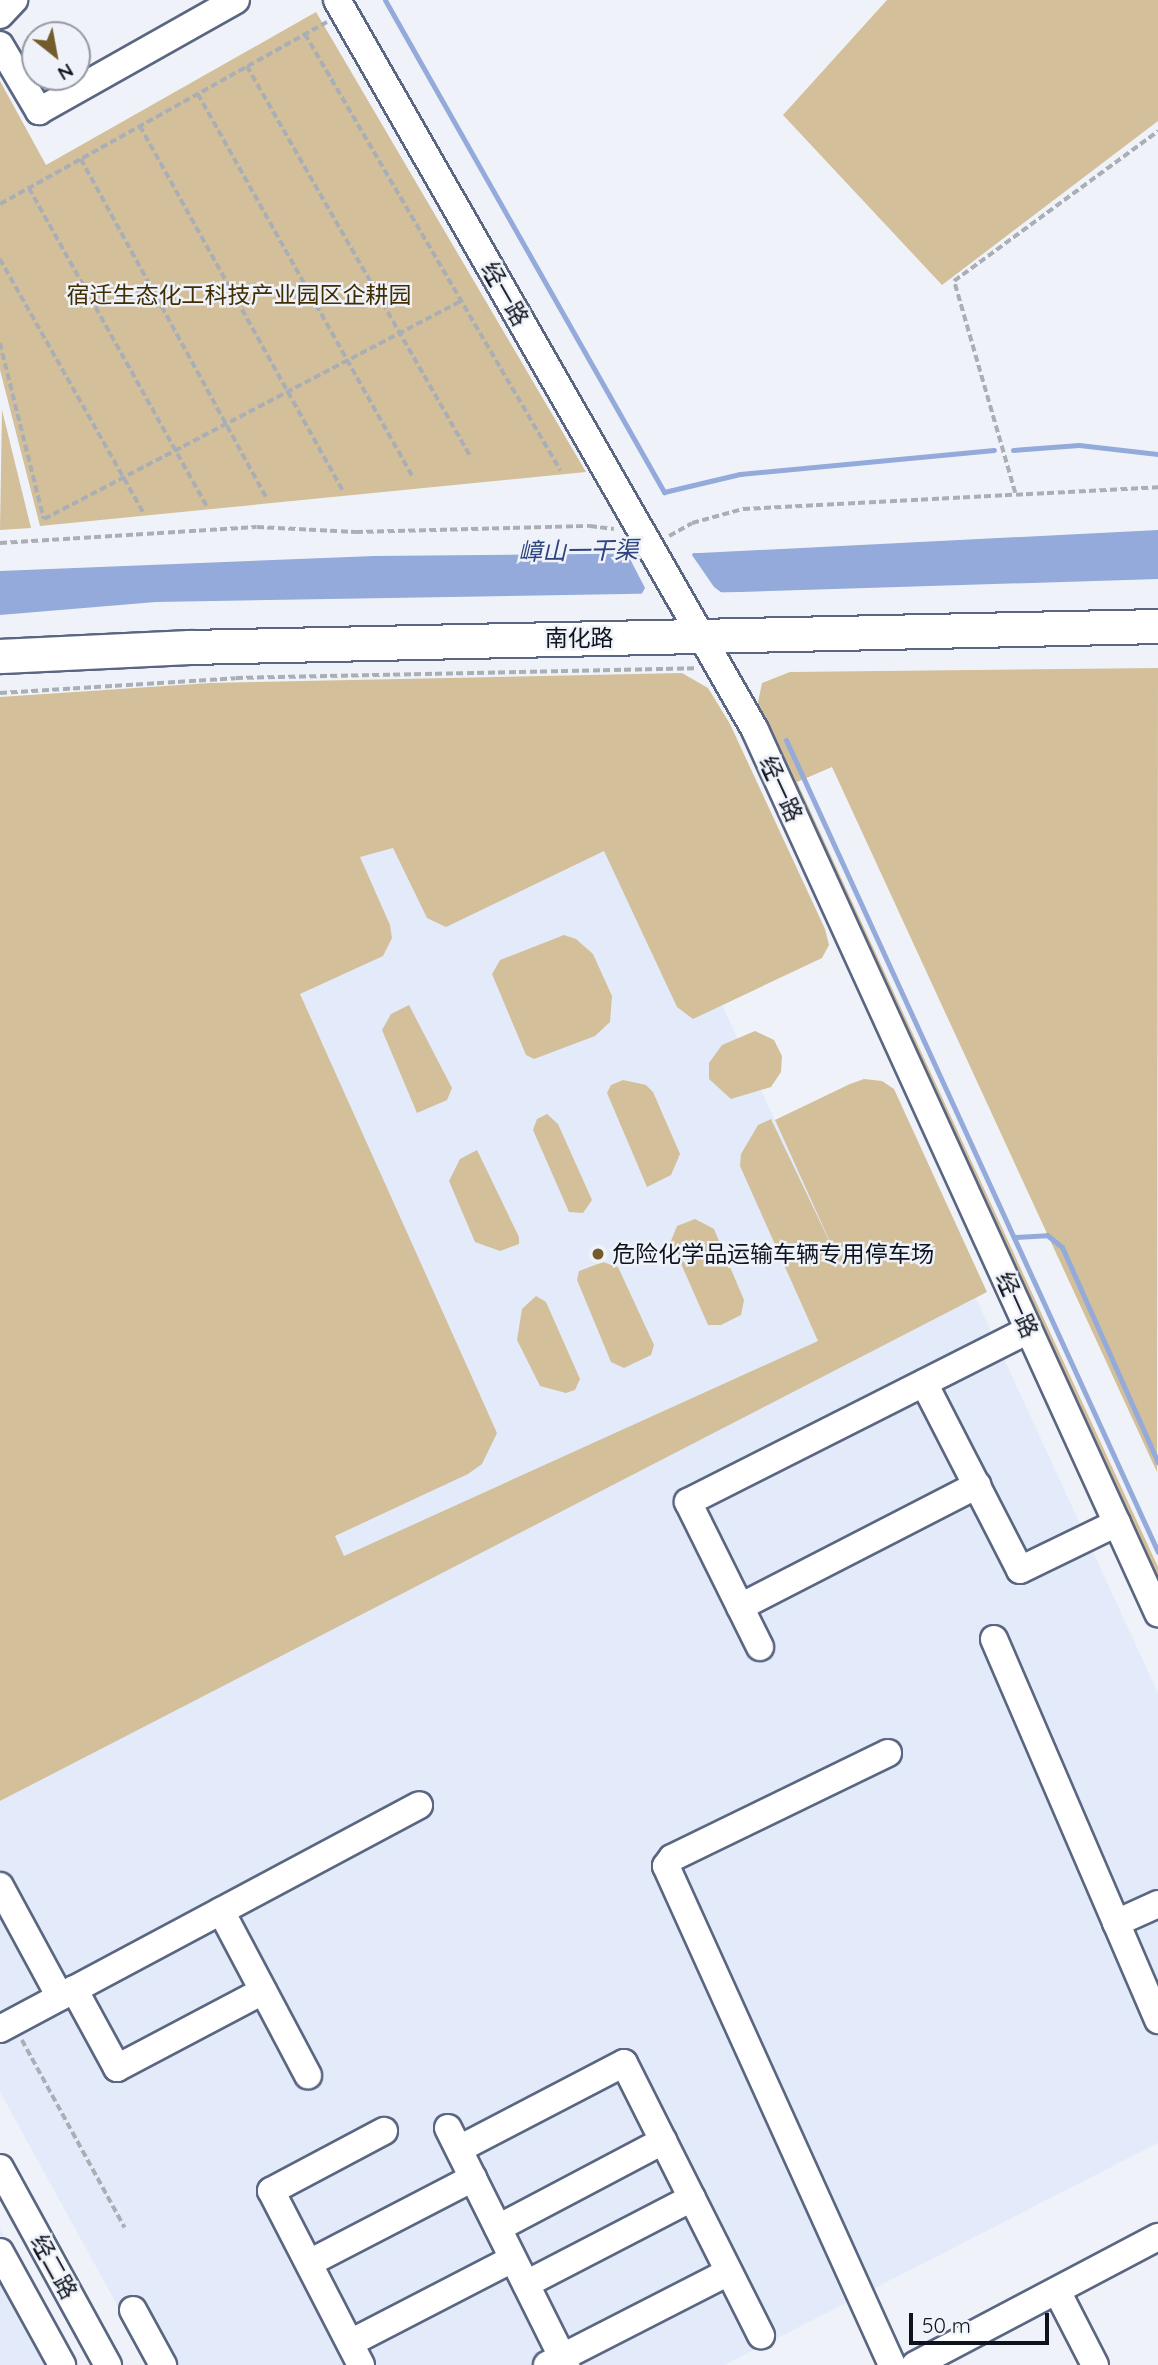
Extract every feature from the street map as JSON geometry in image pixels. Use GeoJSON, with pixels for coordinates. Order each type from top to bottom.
{"type":"FeatureCollection","features":[{"type":"Feature","properties":{"kind":"main road","name":"南化路"},"geometry":{"type":"LineString","coordinates":[[0,677],[705,643],[1158,626]]}},
{"type":"Feature","properties":{"kind":"main road","name":"南化路"},"geometry":{"type":"LineString","coordinates":[[0,656],[176,647],[705,643],[1158,648]]}},
{"type":"Feature","properties":{"kind":"street"},"geometry":{"type":"LineString","coordinates":[[0,15],[14,0]]}},
{"type":"Feature","properties":{"kind":"street"},"geometry":{"type":"LineString","coordinates":[[0,46],[39,111],[236,0]]}},
{"type":"Feature","properties":{"kind":"street","name":"经一路"},"geometry":{"type":"LineString","coordinates":[[341,6],[755,730],[1158,1613]]}},
{"type":"Feature","properties":{"kind":"street"},"geometry":{"type":"LineString","coordinates":[[760,1647],[688,1503],[1028,1330]]}},
{"type":"Feature","properties":{"kind":"street"},"geometry":{"type":"LineString","coordinates":[[924,1383],[1020,1570],[1117,1523]]}},
{"type":"Feature","properties":{"kind":"street"},"geometry":{"type":"LineString","coordinates":[[740,1607],[976,1485]]}},
{"type":"Feature","properties":{"kind":"street"},"geometry":{"type":"LineString","coordinates":[[994,1639],[1158,2020]]}},
{"type":"Feature","properties":{"kind":"street"},"geometry":{"type":"LineString","coordinates":[[888,1753],[672,1858],[666,1866],[892,2365]]}},
{"type":"Feature","properties":{"kind":"street"},"geometry":{"type":"LineString","coordinates":[[6,2026],[419,1805]]}},
{"type":"Feature","properties":{"kind":"street"},"geometry":{"type":"LineString","coordinates":[[0,1886],[117,2068],[263,1991]]}},
{"type":"Feature","properties":{"kind":"street"},"geometry":{"type":"LineString","coordinates":[[1116,1923],[1158,1904]]}},
{"type":"Feature","properties":{"kind":"street"},"geometry":{"type":"LineString","coordinates":[[221,1911],[308,2075]]}},
{"type":"Feature","properties":{"kind":"street"},"geometry":{"type":"LineString","coordinates":[[729,2272],[558,2362],[526,2284],[454,2139],[624,2063],[761,2335]]}},
{"type":"Feature","properties":{"kind":"street"},"geometry":{"type":"LineString","coordinates":[[384,2131],[271,2191],[356,2354],[513,2259]]}},
{"type":"Feature","properties":{"kind":"street"},"geometry":{"type":"LineString","coordinates":[[498,2228],[663,2141]]}},
{"type":"Feature","properties":{"kind":"street","name":"经二路"},"geometry":{"type":"LineString","coordinates":[[0,2168],[108,2365]]}},
{"type":"Feature","properties":{"kind":"street"},"geometry":{"type":"LineString","coordinates":[[309,2263],[474,2178]]}},
{"type":"Feature","properties":{"kind":"street"},"geometry":{"type":"LineString","coordinates":[[526,2284],[692,2198]]}},
{"type":"Feature","properties":{"kind":"street"},"geometry":{"type":"LineString","coordinates":[[915,2365],[1158,2237]]}},
{"type":"Feature","properties":{"kind":"street"},"geometry":{"type":"LineString","coordinates":[[0,2252],[62,2365]]}},
{"type":"Feature","properties":{"kind":"street"},"geometry":{"type":"LineString","coordinates":[[1057,2291],[1095,2365]]}},
{"type":"Feature","properties":{"kind":"street"},"geometry":{"type":"LineString","coordinates":[[133,2310],[163,2365]]}},
{"type":"Feature","properties":{"kind":"path"},"geometry":{"type":"LineString","coordinates":[[0,204],[305,34],[341,6]]}},
{"type":"Feature","properties":{"kind":"path"},"geometry":{"type":"LineString","coordinates":[[305,34],[561,471]]}},
{"type":"Feature","properties":{"kind":"path"},"geometry":{"type":"LineString","coordinates":[[247,66],[471,457]]}},
{"type":"Feature","properties":{"kind":"path"},"geometry":{"type":"LineString","coordinates":[[198,94],[414,478]]}},
{"type":"Feature","properties":{"kind":"path"},"geometry":{"type":"LineString","coordinates":[[140,126],[344,492]]}},
{"type":"Feature","properties":{"kind":"path"},"geometry":{"type":"LineString","coordinates":[[1015,493],[954,281],[1158,131]]}},
{"type":"Feature","properties":{"kind":"path"},"geometry":{"type":"LineString","coordinates":[[81,159],[229,424],[267,499]]}},
{"type":"Feature","properties":{"kind":"path"},"geometry":{"type":"LineString","coordinates":[[29,188],[207,507]]}},
{"type":"Feature","properties":{"kind":"path"},"geometry":{"type":"LineString","coordinates":[[0,259],[143,512]]}},
{"type":"Feature","properties":{"kind":"path"},"geometry":{"type":"LineString","coordinates":[[0,343],[44,519],[461,301]]}},
{"type":"Feature","properties":{"kind":"path"},"geometry":{"type":"LineString","coordinates":[[0,543],[257,527],[356,532],[590,526],[647,540],[692,523],[743,509],[1158,487]]}},
{"type":"Feature","properties":{"kind":"path"},"geometry":{"type":"LineString","coordinates":[[0,693],[705,643]]}},
{"type":"Feature","properties":{"kind":"path"},"geometry":{"type":"LineString","coordinates":[[6,2026],[125,2228]]}},
{"type":"Feature","properties":{"kind":"shaded area"},"geometry":{"type":"Polygon","coordinates":[[[624,791],[879,1347],[976,1298],[1158,1693],[1158,2143],[725,2365],[150,2365],[0,2092],[0,1801],[368,1609],[57,932],[624,791]]]}},
{"type":"Feature","properties":{"kind":"shaded area"},"geometry":{"type":"Polygon","coordinates":[[[0,2229],[75,2365],[0,2365],[0,2229]]]}},
{"type":"Feature","properties":{"kind":"green space"},"geometry":{"type":"Polygon","coordinates":[[[887,0],[1158,0],[1158,121],[942,285],[783,115],[887,0]]]}},
{"type":"Feature","properties":{"kind":"green space","name":"宿迁生态化工科技产业园区企耕园"},"geometry":{"type":"Polygon","coordinates":[[[316,12],[586,472],[40,526],[0,370],[0,81],[46,165],[316,12]]]}},
{"type":"Feature","properties":{"kind":"green space"},"geometry":{"type":"Polygon","coordinates":[[[2,410],[31,528],[0,530],[2,410]]]}},
{"type":"Feature","properties":{"kind":"green space"},"geometry":{"type":"Polygon","coordinates":[[[1158,668],[1157,1472],[832,767],[797,782],[1158,1567],[1158,1587],[756,712],[762,683],[790,672],[1158,668]]]}},
{"type":"Feature","properties":{"kind":"green space"},"geometry":{"type":"Polygon","coordinates":[[[682,673],[708,688],[730,724],[825,929],[829,945],[822,958],[693,1019],[677,1007],[604,851],[446,927],[427,918],[393,848],[360,857],[390,925],[392,938],[383,956],[300,994],[497,1433],[482,1464],[468,1474],[335,1536],[344,1556],[818,1341],[740,1166],[741,1154],[758,1125],[771,1119],[836,1255],[775,1120],[850,1084],[864,1079],[882,1081],[894,1089],[987,1292],[0,1801],[0,697],[210,683],[682,673]]]}},
{"type":"Feature","properties":{"kind":"green space"},"geometry":{"type":"Polygon","coordinates":[[[564,935],[576,939],[593,954],[612,996],[610,1022],[595,1036],[534,1059],[526,1055],[492,974],[500,960],[564,935]]]}},
{"type":"Feature","properties":{"kind":"green space"},"geometry":{"type":"Polygon","coordinates":[[[409,1005],[452,1088],[447,1100],[417,1113],[382,1030],[391,1014],[409,1005]]]}},
{"type":"Feature","properties":{"kind":"green space"},"geometry":{"type":"Polygon","coordinates":[[[755,1031],[774,1040],[782,1056],[781,1072],[771,1087],[731,1099],[709,1079],[709,1063],[722,1045],[755,1031]]]}},
{"type":"Feature","properties":{"kind":"green space"},"geometry":{"type":"Polygon","coordinates":[[[623,1080],[646,1085],[653,1092],[680,1154],[671,1175],[647,1187],[607,1093],[611,1085],[623,1080]]]}},
{"type":"Feature","properties":{"kind":"green space"},"geometry":{"type":"Polygon","coordinates":[[[547,1114],[558,1124],[592,1200],[583,1213],[569,1212],[533,1130],[537,1119],[547,1114]]]}},
{"type":"Feature","properties":{"kind":"green space"},"geometry":{"type":"Polygon","coordinates":[[[477,1150],[519,1237],[519,1244],[500,1251],[475,1242],[449,1181],[460,1159],[477,1150]]]}},
{"type":"Feature","properties":{"kind":"green space"},"geometry":{"type":"Polygon","coordinates":[[[695,1219],[714,1229],[744,1300],[741,1315],[721,1325],[708,1325],[671,1241],[677,1226],[695,1219]]]}},
{"type":"Feature","properties":{"kind":"green space"},"geometry":{"type":"Polygon","coordinates":[[[603,1262],[618,1267],[654,1345],[651,1355],[624,1368],[611,1362],[577,1280],[579,1271],[603,1262]]]}},
{"type":"Feature","properties":{"kind":"green space"},"geometry":{"type":"Polygon","coordinates":[[[536,1296],[546,1302],[580,1379],[575,1390],[566,1393],[540,1386],[517,1340],[522,1309],[536,1296]]]}},
{"type":"Feature","properties":{"kind":"water"},"geometry":{"type":"Polygon","coordinates":[[[1158,530],[1158,579],[741,592],[156,602],[0,615],[0,571],[374,556],[700,553],[1158,530]]]}},
{"type":"Feature","properties":{"kind":"pier"},"geometry":{"type":"Polygon","coordinates":[[[613,548],[695,549],[692,555],[714,587],[726,596],[640,597],[645,588],[629,557],[613,548]]]}},
{"type":"Feature","properties":{"kind":"waterway"},"geometry":{"type":"LineString","coordinates":[[385,0],[664,492],[740,474],[994,450]]}},
{"type":"Feature","properties":{"kind":"waterway"},"geometry":{"type":"LineString","coordinates":[[1013,450],[1079,445],[1158,454]]}},
{"type":"Feature","properties":{"kind":"waterway"},"geometry":{"type":"LineString","coordinates":[[786,740],[1158,1552]]}},
{"type":"Feature","properties":{"kind":"waterway"},"geometry":{"type":"LineString","coordinates":[[1014,1237],[1047,1235],[1062,1247],[1158,1463]]}},
{"type":"Feature","properties":{"kind":"place","name":"危险化学品运输车辆专用停车场"},"geometry":{"type":"Point","coordinates":[598,1254]}},
{"type":"Feature","properties":{"kind":"water label","name":"嶂山一干渠"},"geometry":{"type":"Point","coordinates":[578,551]}}]}
